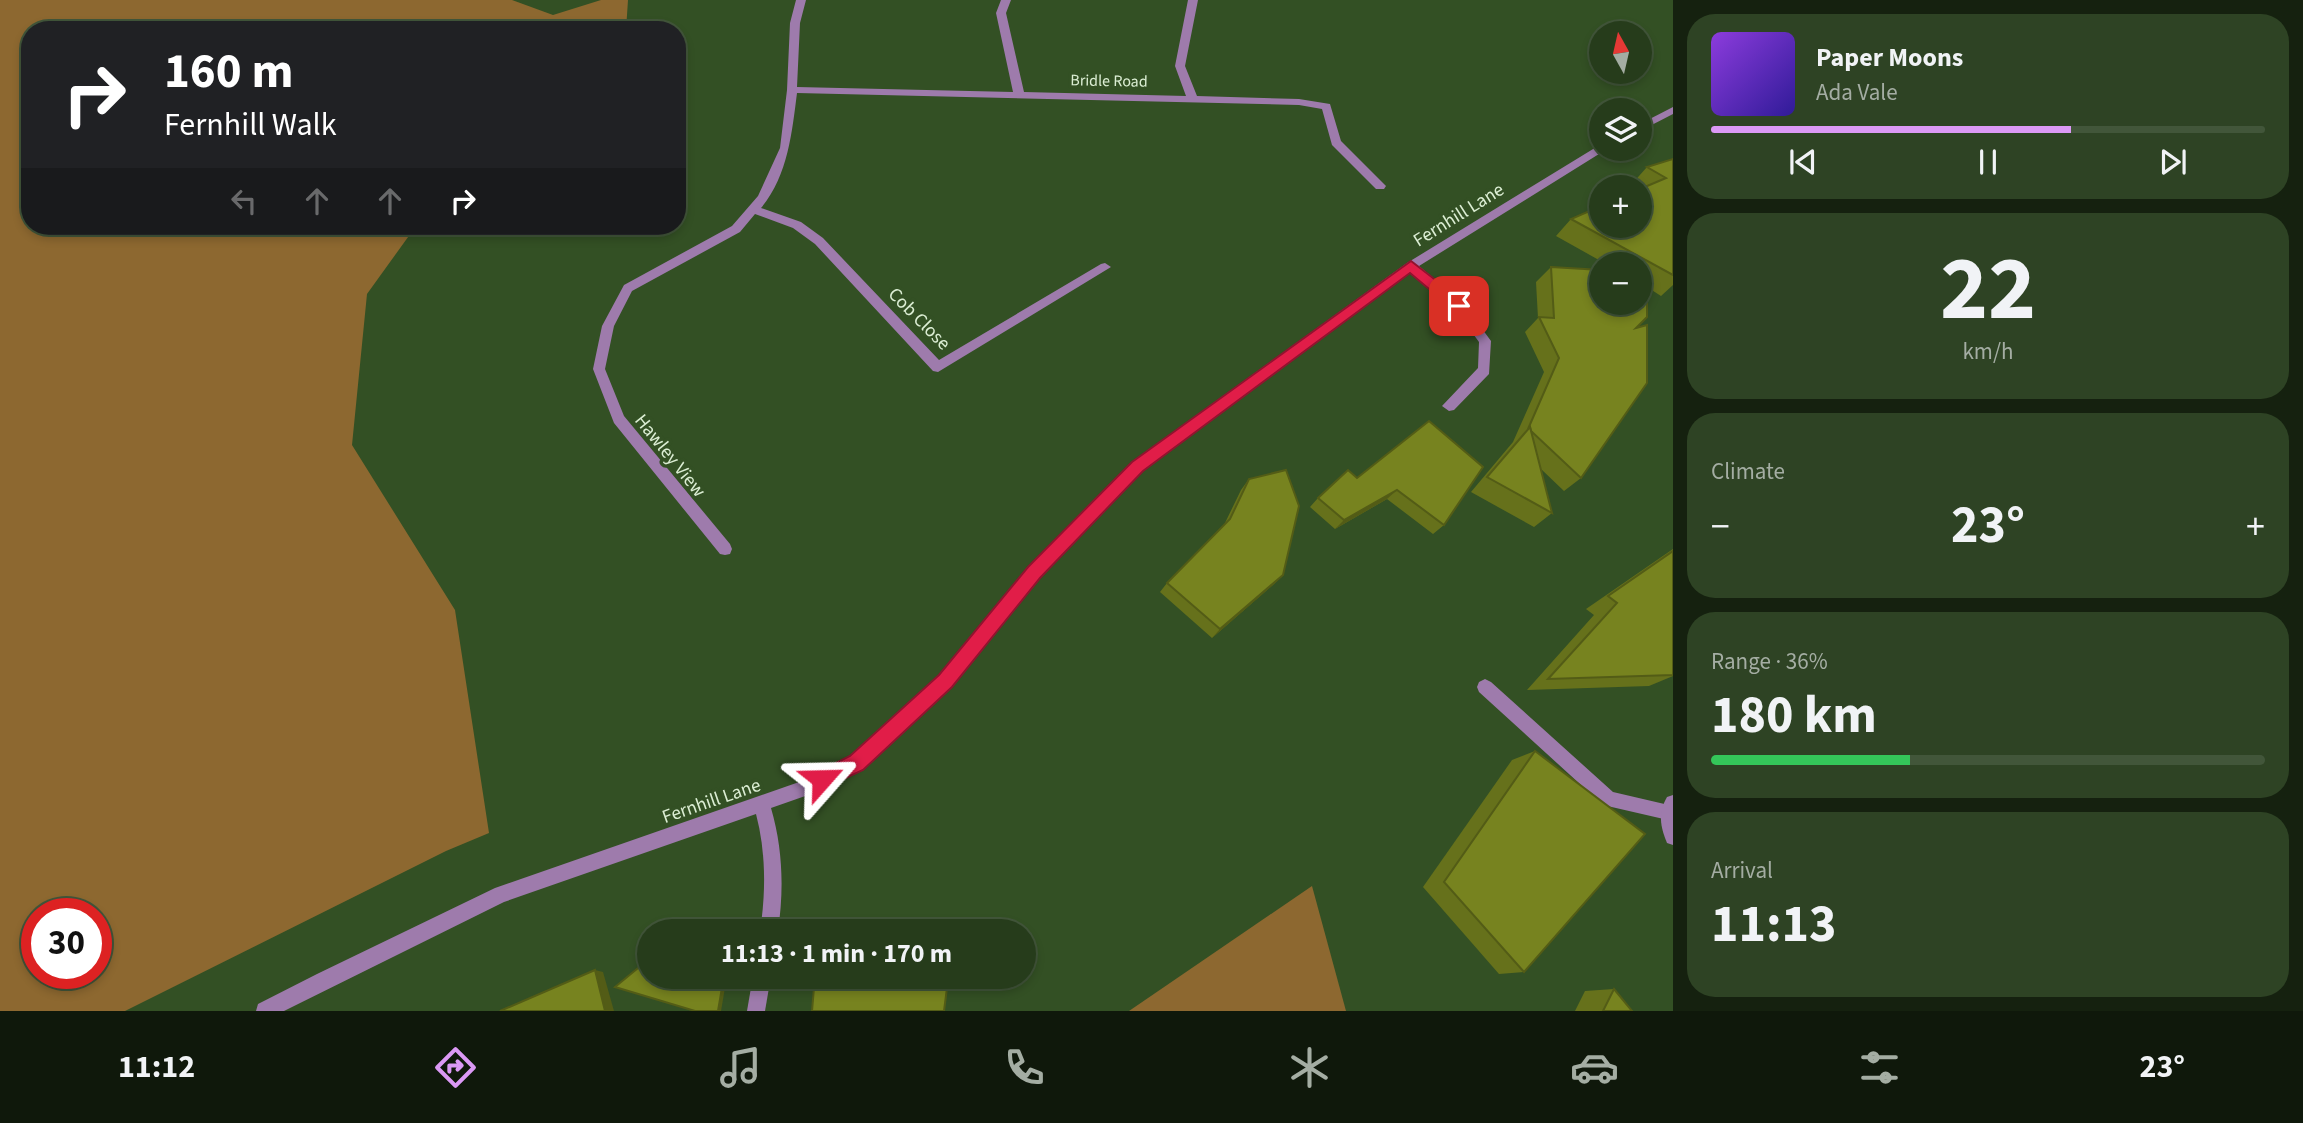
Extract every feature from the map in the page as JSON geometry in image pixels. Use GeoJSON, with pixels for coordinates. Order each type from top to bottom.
{"type":"FeatureCollection","features":[{"type":"Feature","properties":{"kind":"street","name":"Hawley View"},"geometry":{"type":"LineString","coordinates":[[725,549],[619,419],[599,369],[608,326],[628,288],[736,229],[763,198],[785,148],[792,90],[795,23],[801,0]]}},
{"type":"Feature","properties":{"kind":"street"},"geometry":{"type":"LineString","coordinates":[[1006,0],[1001,13],[1019,94]]}},
{"type":"Feature","properties":{"kind":"street"},"geometry":{"type":"LineString","coordinates":[[1192,98],[1180,66],[1193,0]]}},
{"type":"Feature","properties":{"kind":"street","name":"Bridle Road"},"geometry":{"type":"LineString","coordinates":[[792,90],[1192,98],[1299,102],[1326,106],[1336,142],[1380,186]]}},
{"type":"Feature","properties":{"kind":"street"},"geometry":{"type":"LineString","coordinates":[[1652,121],[1673,110]]}},
{"type":"Feature","properties":{"kind":"street","name":"Fernhill Lane"},"geometry":{"type":"LineString","coordinates":[[265,1011],[501,894],[805,788],[857,763],[945,681],[1034,572],[1138,466],[1411,266],[1589,157]]}},
{"type":"Feature","properties":{"kind":"street","name":"Cob Close"},"geometry":{"type":"LineString","coordinates":[[753,209],[797,225],[819,241],[938,367],[1105,267]]}},
{"type":"Feature","properties":{"kind":"street"},"geometry":{"type":"LineString","coordinates":[[1411,266],[1459,306],[1485,341],[1484,370],[1449,406]]}},
{"type":"Feature","properties":{"kind":"street"},"geometry":{"type":"LineString","coordinates":[[1485,688],[1609,799],[1670,807],[1673,837]]}},
{"type":"Feature","properties":{"kind":"street"},"geometry":{"type":"LineString","coordinates":[[761,803],[769,828],[774,905],[771,919]]}},
{"type":"Feature","properties":{"kind":"street"},"geometry":{"type":"LineString","coordinates":[[756,1011],[760,989]]}},
{"type":"Feature","properties":{"kind":"shaded area"},"geometry":{"type":"Polygon","coordinates":[[[0,0],[512,0],[553,15],[601,0],[628,0],[627,21],[21,21],[21,235],[410,235],[367,294],[352,445],[455,610],[489,833],[446,851],[125,1011],[0,1011],[0,0]]]}},
{"type":"Feature","properties":{"kind":"shaded area"},"geometry":{"type":"Polygon","coordinates":[[[1312,886],[1346,1011],[1129,1011],[1312,886]]]}},
{"type":"Feature","properties":{"kind":"building"},"geometry":{"type":"Polygon","coordinates":[[[1673,159],[1673,275],[1652,263],[1652,252],[1631,252],[1606,238],[1652,238],[1652,184],[1666,178],[1647,167],[1673,159]]]}},
{"type":"Feature","properties":{"kind":"building"},"geometry":{"type":"Polygon","coordinates":[[[1589,211],[1589,229],[1571,219],[1589,211]]]}},
{"type":"Feature","properties":{"kind":"building"},"geometry":{"type":"Polygon","coordinates":[[[1551,267],[1589,269],[1589,315],[1647,315],[1636,328],[1647,325],[1647,383],[1581,478],[1531,431],[1530,427],[1528,429],[1559,358],[1539,317],[1554,318],[1551,267]]]}},
{"type":"Feature","properties":{"kind":"building"},"geometry":{"type":"Polygon","coordinates":[[[1429,421],[1483,467],[1444,525],[1397,490],[1344,520],[1318,498],[1348,470],[1357,478],[1429,421]]]}},
{"type":"Feature","properties":{"kind":"building"},"geometry":{"type":"Polygon","coordinates":[[[1530,427],[1552,513],[1487,477],[1530,427]]]}},
{"type":"Feature","properties":{"kind":"building"},"geometry":{"type":"Polygon","coordinates":[[[1286,470],[1299,506],[1283,575],[1220,629],[1167,583],[1230,519],[1249,479],[1286,470]]]}},
{"type":"Feature","properties":{"kind":"building"},"geometry":{"type":"Polygon","coordinates":[[[1673,551],[1673,675],[1548,679],[1617,603],[1608,596],[1673,551]]]}},
{"type":"Feature","properties":{"kind":"building"},"geometry":{"type":"Polygon","coordinates":[[[1535,751],[1645,834],[1524,972],[1444,882],[1535,751]]]}},
{"type":"Feature","properties":{"kind":"building"},"geometry":{"type":"Polygon","coordinates":[[[637,969],[637,989],[722,989],[718,1011],[695,1011],[615,987],[637,969]]]}},
{"type":"Feature","properties":{"kind":"building"},"geometry":{"type":"Polygon","coordinates":[[[595,970],[605,1011],[500,1011],[595,970]]]}},
{"type":"Feature","properties":{"kind":"building"},"geometry":{"type":"Polygon","coordinates":[[[814,989],[947,989],[944,1011],[812,1011],[814,989]]]}},
{"type":"Feature","properties":{"kind":"building"},"geometry":{"type":"Polygon","coordinates":[[[1614,989],[1632,1011],[1603,1011],[1614,989]]]}},
{"type":"Feature","properties":{"kind":"route"},"geometry":{"type":"LineString","coordinates":[[822,779],[857,763],[945,681],[1034,572],[1138,466],[1411,266],[1459,306]]}}]}
